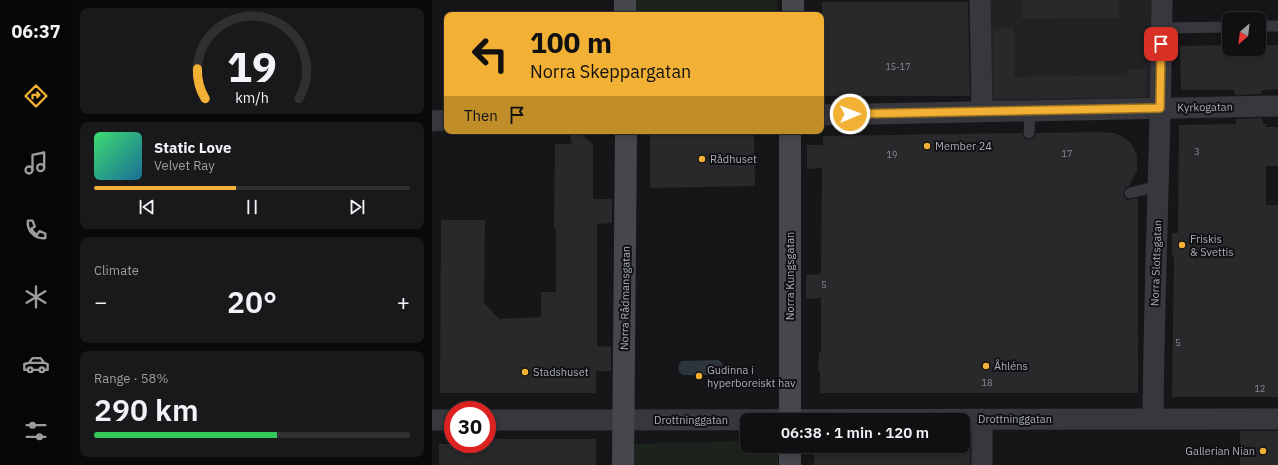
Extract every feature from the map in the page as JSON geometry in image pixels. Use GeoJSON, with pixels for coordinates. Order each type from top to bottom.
{"type":"FeatureCollection","features":[{"type":"Feature","properties":{"kind":"street"},"geometry":{"type":"LineString","coordinates":[[625,0],[625,12]]}},
{"type":"Feature","properties":{"kind":"street"},"geometry":{"type":"LineString","coordinates":[[793,0],[793,12]]}},
{"type":"Feature","properties":{"kind":"street"},"geometry":{"type":"LineString","coordinates":[[980,0],[982,112]]}},
{"type":"Feature","properties":{"kind":"street","name":"Norra Slottsgatan"},"geometry":{"type":"LineString","coordinates":[[1153,419],[1154,307],[1162,0]]}},
{"type":"Feature","properties":{"kind":"street","name":"Kyrkogatan"},"geometry":{"type":"LineString","coordinates":[[824,114],[1278,106]]}},
{"type":"Feature","properties":{"kind":"street"},"geometry":{"type":"LineString","coordinates":[[432,121],[444,120]]}},
{"type":"Feature","properties":{"kind":"street","name":"Norra Rådmansgatan"},"geometry":{"type":"LineString","coordinates":[[623,465],[626,134]]}},
{"type":"Feature","properties":{"kind":"street","name":"Norra Kungsgatan"},"geometry":{"type":"LineString","coordinates":[[790,134],[790,413]]}},
{"type":"Feature","properties":{"kind":"street","name":"Drottninggatan"},"geometry":{"type":"LineString","coordinates":[[970,419],[1278,419]]}},
{"type":"Feature","properties":{"kind":"street"},"geometry":{"type":"LineString","coordinates":[[982,419],[982,465]]}},
{"type":"Feature","properties":{"kind":"street"},"geometry":{"type":"LineString","coordinates":[[432,420],[444,420]]}},
{"type":"Feature","properties":{"kind":"street","name":"Drottninggatan"},"geometry":{"type":"LineString","coordinates":[[496,420],[740,420]]}},
{"type":"Feature","properties":{"kind":"street"},"geometry":{"type":"LineString","coordinates":[[790,453],[790,465]]}},
{"type":"Feature","properties":{"kind":"lane"},"geometry":{"type":"LineString","coordinates":[[1266,26],[1278,26]]}},
{"type":"Feature","properties":{"kind":"lane"},"geometry":{"type":"LineString","coordinates":[[1162,28],[1222,27]]}},
{"type":"Feature","properties":{"kind":"lane"},"geometry":{"type":"LineString","coordinates":[[1029,133],[1030,110]]}},
{"type":"Feature","properties":{"kind":"lane"},"geometry":{"type":"LineString","coordinates":[[1130,192],[1158,186]]}},
{"type":"Feature","properties":{"kind":"shaded area"},"geometry":{"type":"Polygon","coordinates":[[[625,0],[777,0],[777,12],[625,12],[625,0]]]}},
{"type":"Feature","properties":{"kind":"shaded area"},"geometry":{"type":"Polygon","coordinates":[[[980,0],[1161,0],[1160,108],[982,111],[980,0]]]}},
{"type":"Feature","properties":{"kind":"shaded area"},"geometry":{"type":"Polygon","coordinates":[[[718,360],[722,363],[722,369],[717,375],[683,375],[678,370],[678,367],[682,361],[718,360]]]}},
{"type":"Feature","properties":{"kind":"shaded area"},"geometry":{"type":"Polygon","coordinates":[[[740,441],[740,453],[778,453],[778,465],[633,465],[633,444],[740,441]]]}},
{"type":"Feature","properties":{"kind":"building"},"geometry":{"type":"Polygon","coordinates":[[[1022,0],[1118,0],[1118,18],[1022,19],[1022,0]]]}},
{"type":"Feature","properties":{"kind":"building"},"geometry":{"type":"Polygon","coordinates":[[[822,2],[968,2],[970,96],[824,96],[824,12],[822,12],[822,2]]]}},
{"type":"Feature","properties":{"kind":"building"},"geometry":{"type":"Polygon","coordinates":[[[1014,28],[1014,77],[1127,75],[1127,69],[1146,69],[1145,97],[994,99],[993,29],[1014,28]]]}},
{"type":"Feature","properties":{"kind":"building"},"geometry":{"type":"Polygon","coordinates":[[[1222,45],[1222,56],[1266,56],[1266,45],[1278,45],[1278,89],[1262,90],[1262,94],[1235,95],[1234,90],[1181,90],[1180,46],[1222,45]]]}},
{"type":"Feature","properties":{"kind":"building"},"geometry":{"type":"Polygon","coordinates":[[[1262,118],[1263,124],[1266,124],[1266,127],[1278,127],[1278,166],[1266,166],[1266,205],[1278,205],[1278,397],[1172,397],[1174,257],[1172,257],[1172,233],[1178,233],[1179,125],[1236,124],[1236,119],[1262,118]]]}},
{"type":"Feature","properties":{"kind":"building"},"geometry":{"type":"Polygon","coordinates":[[[1022,133],[1025,139],[1029,140],[1035,137],[1036,133],[1114,133],[1122,136],[1131,143],[1137,155],[1137,171],[1129,186],[1125,188],[1123,194],[1128,200],[1138,198],[1138,393],[820,393],[820,371],[818,371],[819,352],[821,352],[821,298],[806,299],[806,275],[821,274],[822,168],[807,169],[807,145],[823,145],[823,136],[1022,133]]]}},
{"type":"Feature","properties":{"kind":"building"},"geometry":{"type":"Polygon","coordinates":[[[570,134],[582,134],[593,145],[593,199],[612,199],[612,223],[597,224],[597,346],[611,347],[611,371],[596,371],[596,393],[440,393],[441,220],[485,220],[484,303],[499,319],[541,317],[541,292],[556,292],[556,229],[554,229],[555,144],[572,144],[570,134]]]}},
{"type":"Feature","properties":{"kind":"building","name":"Rådhuset"},"geometry":{"type":"Polygon","coordinates":[[[650,134],[754,134],[755,186],[650,188],[650,134]]]}},
{"type":"Feature","properties":{"kind":"building","name":"Gallerian Nian"},"geometry":{"type":"Polygon","coordinates":[[[1240,431],[1278,431],[1278,465],[1240,465],[1240,431]]]}},
{"type":"Feature","properties":{"kind":"building"},"geometry":{"type":"Polygon","coordinates":[[[496,439],[596,439],[596,465],[439,465],[439,444],[444,444],[444,453],[496,453],[496,439]]]}},
{"type":"Feature","properties":{"kind":"building"},"geometry":{"type":"Polygon","coordinates":[[[815,453],[970,453],[970,465],[814,465],[815,453]]]}},
{"type":"Feature","properties":{"kind":"place","name":"Member 24"},"geometry":{"type":"Point","coordinates":[927,146]}},
{"type":"Feature","properties":{"kind":"place","name":"Rådhuset"},"geometry":{"type":"Point","coordinates":[702,159]}},
{"type":"Feature","properties":{"kind":"place","name":"Friskis & Svettis"},"geometry":{"type":"Point","coordinates":[1182,245]}},
{"type":"Feature","properties":{"kind":"place","name":"Åhléns"},"geometry":{"type":"Point","coordinates":[986,366]}},
{"type":"Feature","properties":{"kind":"place","name":"Stadshuset"},"geometry":{"type":"Point","coordinates":[525,372]}},
{"type":"Feature","properties":{"kind":"place","name":"Gudinna i hyperboreiskt hav"},"geometry":{"type":"Point","coordinates":[699,376]}},
{"type":"Feature","properties":{"kind":"place","name":"Gallerian Nian"},"geometry":{"type":"Point","coordinates":[1263,451]}},
{"type":"Feature","properties":{"kind":"route"},"geometry":{"type":"LineString","coordinates":[[850,114],[1160,108],[1161,44]]}}]}
